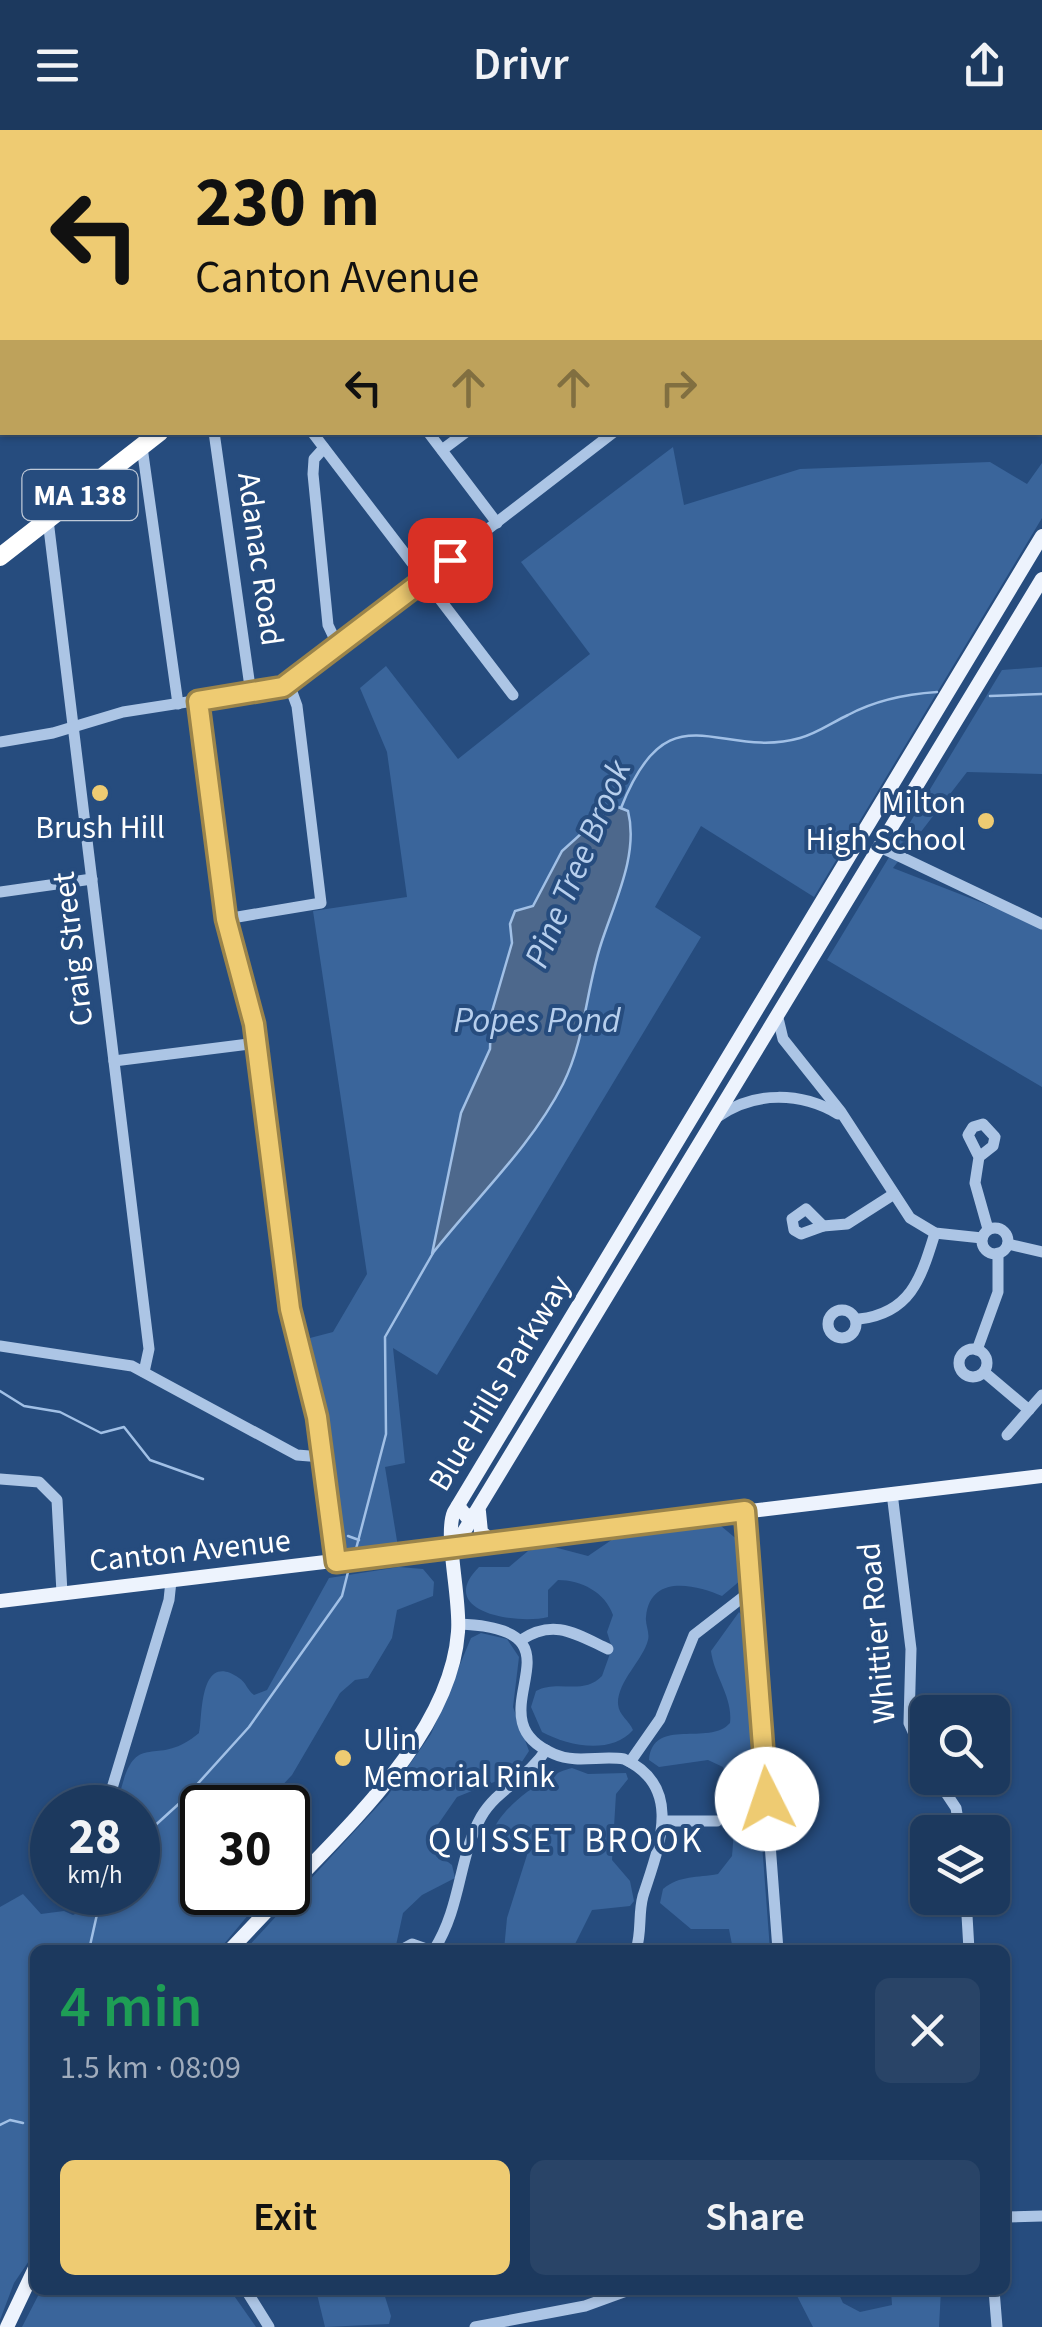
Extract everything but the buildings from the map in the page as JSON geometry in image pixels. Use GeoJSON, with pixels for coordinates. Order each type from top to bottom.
{"type":"FeatureCollection","features":[{"type":"Feature","properties":{"kind":"highway","name":"MA 138"},"geometry":{"type":"LineString","coordinates":[[0,557],[156,435]]}},
{"type":"Feature","properties":{"kind":"main road","name":"Blue Hills Parkway"},"geometry":{"type":"LineString","coordinates":[[454,1548],[448,1533],[458,1506],[1042,536]]}},
{"type":"Feature","properties":{"kind":"main road","name":"Blue Hills Parkway"},"geometry":{"type":"LineString","coordinates":[[454,1548],[480,1512],[1042,579]]}},
{"type":"Feature","properties":{"kind":"main road"},"geometry":{"type":"LineString","coordinates":[[663,1168],[682,1179]]}},
{"type":"Feature","properties":{"kind":"main road","name":"Canton Avenue"},"geometry":{"type":"LineString","coordinates":[[0,1601],[1042,1476]]}},
{"type":"Feature","properties":{"kind":"main road"},"geometry":{"type":"LineString","coordinates":[[458,1506],[467,1517],[480,1512],[481,1532],[494,1543]]}},
{"type":"Feature","properties":{"kind":"main road"},"geometry":{"type":"LineString","coordinates":[[310,1865],[378,1791],[418,1735],[447,1681],[458,1624],[454,1548]]}},
{"type":"Feature","properties":{"kind":"main road"},"geometry":{"type":"LineString","coordinates":[[235,1945],[263,1915]]}},
{"type":"Feature","properties":{"kind":"main road"},"geometry":{"type":"LineString","coordinates":[[7,2327],[30,2279]]}},
{"type":"Feature","properties":{"kind":"street","name":"Adanac Road"},"geometry":{"type":"LineString","coordinates":[[214,435],[251,694]]}},
{"type":"Feature","properties":{"kind":"street"},"geometry":{"type":"LineString","coordinates":[[316,435],[513,695]]}},
{"type":"Feature","properties":{"kind":"street"},"geometry":{"type":"LineString","coordinates":[[430,435],[498,523]]}},
{"type":"Feature","properties":{"kind":"street"},"geometry":{"type":"LineString","coordinates":[[442,450],[462,435]]}},
{"type":"Feature","properties":{"kind":"street"},"geometry":{"type":"LineString","coordinates":[[0,742],[113,714],[251,694],[288,684],[610,435]]}},
{"type":"Feature","properties":{"kind":"street"},"geometry":{"type":"LineString","coordinates":[[142,447],[178,704]]}},
{"type":"Feature","properties":{"kind":"street"},"geometry":{"type":"LineString","coordinates":[[324,448],[314,459],[313,474],[328,625],[338,646]]}},
{"type":"Feature","properties":{"kind":"street","name":"Craig Street"},"geometry":{"type":"LineString","coordinates":[[48,520],[149,1350],[144,1372]]}},
{"type":"Feature","properties":{"kind":"street"},"geometry":{"type":"LineString","coordinates":[[226,919],[320,903],[297,706],[288,684]]}},
{"type":"Feature","properties":{"kind":"street"},"geometry":{"type":"LineString","coordinates":[[198,701],[226,919],[257,1043],[290,1309],[322,1457],[336,1562]]}},
{"type":"Feature","properties":{"kind":"street"},"geometry":{"type":"LineString","coordinates":[[880,846],[1042,924]]}},
{"type":"Feature","properties":{"kind":"street"},"geometry":{"type":"LineString","coordinates":[[0,892],[92,879]]}},
{"type":"Feature","properties":{"kind":"street"},"geometry":{"type":"LineString","coordinates":[[778,1018],[784,1039],[846,1120],[915,1223],[935,1233],[1000,1230],[1008,1244],[1042,1252]]}},
{"type":"Feature","properties":{"kind":"street"},"geometry":{"type":"LineString","coordinates":[[114,1061],[257,1043]]}},
{"type":"Feature","properties":{"kind":"street"},"geometry":{"type":"LineString","coordinates":[[793,1098],[808,1086],[808,1070]]}},
{"type":"Feature","properties":{"kind":"street"},"geometry":{"type":"LineString","coordinates":[[719,1116],[750,1100],[793,1098],[822,1106],[846,1120]]}},
{"type":"Feature","properties":{"kind":"street"},"geometry":{"type":"LineString","coordinates":[[979,1157],[976,1188],[987,1250],[998,1253]]}},
{"type":"Feature","properties":{"kind":"street"},"geometry":{"type":"LineString","coordinates":[[823,1226],[847,1224],[894,1194]]}},
{"type":"Feature","properties":{"kind":"street"},"geometry":{"type":"LineString","coordinates":[[858,1319],[894,1310],[914,1292],[935,1233]]}},
{"type":"Feature","properties":{"kind":"street"},"geometry":{"type":"LineString","coordinates":[[978,1350],[996,1298],[998,1253],[1008,1244]]}},
{"type":"Feature","properties":{"kind":"street"},"geometry":{"type":"LineString","coordinates":[[0,1346],[120,1363],[144,1372],[292,1452],[322,1457]]}},
{"type":"Feature","properties":{"kind":"street"},"geometry":{"type":"LineString","coordinates":[[978,1350],[987,1360],[984,1372]]}},
{"type":"Feature","properties":{"kind":"street"},"geometry":{"type":"LineString","coordinates":[[978,1350],[963,1354],[960,1368],[970,1377],[984,1372]]}},
{"type":"Feature","properties":{"kind":"street"},"geometry":{"type":"LineString","coordinates":[[984,1372],[1029,1410]]}},
{"type":"Feature","properties":{"kind":"street"},"geometry":{"type":"LineString","coordinates":[[1007,1435],[1042,1396]]}},
{"type":"Feature","properties":{"kind":"street"},"geometry":{"type":"LineString","coordinates":[[0,1479],[39,1482],[57,1500],[62,1593]]}},
{"type":"Feature","properties":{"kind":"street","name":"Whittier Road"},"geometry":{"type":"LineString","coordinates":[[892,1493],[910,1649],[910,1724]]}},
{"type":"Feature","properties":{"kind":"street"},"geometry":{"type":"LineString","coordinates":[[745,1511],[778,1945]]}},
{"type":"Feature","properties":{"kind":"street"},"geometry":{"type":"LineString","coordinates":[[113,1785],[169,1600],[171,1581]]}},
{"type":"Feature","properties":{"kind":"street"},"geometry":{"type":"LineString","coordinates":[[630,1762],[660,1719],[694,1635],[752,1590]]}},
{"type":"Feature","properties":{"kind":"street"},"geometry":{"type":"LineString","coordinates":[[458,1624],[500,1626],[521,1640],[527,1661],[522,1716],[528,1732],[546,1750],[570,1759],[630,1762],[656,1787],[663,1821],[660,1852],[642,1901],[637,1945]]}},
{"type":"Feature","properties":{"kind":"street"},"geometry":{"type":"LineString","coordinates":[[521,1640],[542,1628],[556,1627],[608,1649]]}},
{"type":"Feature","properties":{"kind":"street"},"geometry":{"type":"LineString","coordinates":[[434,1945],[454,1913],[482,1816],[500,1794],[530,1773],[546,1750]]}},
{"type":"Feature","properties":{"kind":"street"},"geometry":{"type":"LineString","coordinates":[[663,1821],[716,1822]]}},
{"type":"Feature","properties":{"kind":"street"},"geometry":{"type":"LineString","coordinates":[[967,1915],[969,1945]]}},
{"type":"Feature","properties":{"kind":"street"},"geometry":{"type":"LineString","coordinates":[[1010,2217],[1042,2216]]}},
{"type":"Feature","properties":{"kind":"street"},"geometry":{"type":"LineString","coordinates":[[249,2295],[269,2327]]}},
{"type":"Feature","properties":{"kind":"street"},"geometry":{"type":"LineString","coordinates":[[475,2327],[585,2306],[615,2295]]}},
{"type":"Feature","properties":{"kind":"street"},"geometry":{"type":"LineString","coordinates":[[995,2295],[998,2327]]}},
{"type":"Feature","properties":{"kind":"shaded area"},"geometry":{"type":"Polygon","coordinates":[[[673,447],[684,505],[800,469],[990,462],[1027,484],[1042,463],[1042,518],[814,897],[701,826],[655,907],[701,937],[437,1375],[393,1348],[405,1463],[385,1467],[398,1547],[344,1552],[332,1438],[310,1338],[333,1332],[367,1274],[313,911],[407,897],[387,752],[360,688],[386,666],[458,759],[590,654],[521,562],[673,447]]]}},
{"type":"Feature","properties":{"kind":"shaded area"},"geometry":{"type":"Polygon","coordinates":[[[1042,667],[1042,774],[967,772],[893,868],[1042,926],[1042,1087],[827,960],[1002,670],[1042,667]]]}},
{"type":"Feature","properties":{"kind":"shaded area"},"geometry":{"type":"Polygon","coordinates":[[[721,1526],[739,1541],[741,1580],[722,1596],[700,1588],[676,1586],[665,1588],[649,1603],[645,1648],[619,1696],[620,1712],[633,1730],[613,1743],[589,1746],[542,1732],[531,1707],[536,1691],[587,1685],[602,1676],[612,1648],[607,1632],[613,1615],[591,1589],[558,1580],[548,1590],[548,1617],[518,1619],[485,1612],[466,1595],[468,1582],[479,1567],[509,1567],[528,1551],[550,1546],[588,1556],[613,1539],[721,1526]]]}},
{"type":"Feature","properties":{"kind":"shaded area"},"geometry":{"type":"Polygon","coordinates":[[[399,1567],[423,1569],[434,1582],[433,1596],[397,1610],[392,1638],[368,1678],[355,1680],[340,1693],[283,1785],[180,1785],[180,1915],[248,1915],[223,1945],[30,1945],[30,2259],[14,2283],[0,2320],[0,1907],[23,1894],[30,1902],[30,1915],[160,1915],[160,1785],[122,1785],[130,1764],[138,1756],[183,1744],[199,1733],[205,1691],[216,1673],[239,1678],[254,1695],[267,1690],[329,1578],[399,1567]]]}},
{"type":"Feature","properties":{"kind":"shaded area"},"geometry":{"type":"Polygon","coordinates":[[[739,1612],[745,1619],[770,1945],[732,1945],[729,1929],[691,1929],[660,1903],[663,1889],[669,1885],[682,1879],[718,1874],[732,1856],[733,1810],[723,1767],[708,1760],[659,1767],[649,1760],[660,1739],[709,1733],[730,1723],[729,1704],[711,1651],[739,1612]]]}},
{"type":"Feature","properties":{"kind":"shaded area"},"geometry":{"type":"Polygon","coordinates":[[[481,1633],[507,1639],[519,1657],[513,1707],[529,1751],[514,1774],[457,1797],[432,1833],[436,1853],[452,1865],[455,1878],[422,1895],[403,1913],[396,1945],[250,1945],[277,1915],[310,1915],[310,1880],[388,1795],[431,1734],[471,1638],[481,1633]]]}},
{"type":"Feature","properties":{"kind":"shaded area"},"geometry":{"type":"Polygon","coordinates":[[[572,1768],[588,1774],[626,1773],[628,1779],[616,1794],[612,1860],[630,1881],[634,1901],[630,1906],[592,1910],[574,1945],[504,1945],[507,1918],[527,1855],[517,1842],[492,1835],[513,1804],[572,1768]]]}},
{"type":"Feature","properties":{"kind":"shaded area"},"geometry":{"type":"Polygon","coordinates":[[[38,2295],[234,2295],[256,2327],[22,2327],[38,2295]]]}},
{"type":"Feature","properties":{"kind":"shaded area"},"geometry":{"type":"Polygon","coordinates":[[[317,2295],[385,2295],[391,2316],[389,2324],[325,2327],[317,2295]]]}},
{"type":"Feature","properties":{"kind":"shaded area"},"geometry":{"type":"Polygon","coordinates":[[[797,2295],[839,2295],[843,2303],[860,2312],[892,2305],[891,2295],[941,2295],[939,2327],[813,2327],[797,2295]]]}},
{"type":"Feature","properties":{"kind":"water","name":"Popes Pond"},"geometry":{"type":"Polygon","coordinates":[[[613,805],[628,811],[628,862],[596,961],[570,1067],[535,1129],[432,1254],[461,1113],[490,1049],[491,1015],[512,943],[510,924],[515,911],[533,906],[562,851],[613,805]]]}},
{"type":"Feature","properties":{"kind":"waterway"},"geometry":{"type":"LineString","coordinates":[[621,808],[639,771],[658,748],[677,738],[698,736],[771,743],[800,738],[869,706],[937,692]]}},
{"type":"Feature","properties":{"kind":"waterway","name":"Pine Tree Brook"},"geometry":{"type":"LineString","coordinates":[[990,696],[1042,694]]}},
{"type":"Feature","properties":{"kind":"waterway","name":"Pine Tree Brook"},"geometry":{"type":"LineString","coordinates":[[356,1549],[386,1434],[385,1337],[433,1253]]}},
{"type":"Feature","properties":{"kind":"waterway"},"geometry":{"type":"LineString","coordinates":[[0,1391],[24,1406],[60,1412],[101,1433],[124,1427],[150,1460],[203,1479]]}},
{"type":"Feature","properties":{"kind":"waterway"},"geometry":{"type":"LineString","coordinates":[[348,1536],[359,1540]]}},
{"type":"Feature","properties":{"kind":"waterway","name":"Pine Tree Brook"},"geometry":{"type":"LineString","coordinates":[[160,1821],[249,1727],[342,1596],[348,1572]]}},
{"type":"Feature","properties":{"kind":"waterway","name":"Pine Tree Brook"},"geometry":{"type":"LineString","coordinates":[[90,1945],[97,1915]]}},
{"type":"Feature","properties":{"kind":"waterway","name":"Pine Tree Brook"},"geometry":{"type":"LineString","coordinates":[[0,2125],[10,2120],[23,2123]]}},
{"type":"Feature","properties":{"kind":"place","name":"Brush Hill"},"geometry":{"type":"Point","coordinates":[100,793]}},
{"type":"Feature","properties":{"kind":"place","name":"Milton High School"},"geometry":{"type":"Point","coordinates":[986,821]}},
{"type":"Feature","properties":{"kind":"place","name":"Ulin Memorial Rink"},"geometry":{"type":"Point","coordinates":[343,1758]}},
{"type":"Feature","properties":{"kind":"district","name":"QUISSET BROOK"},"geometry":{"type":"Point","coordinates":[566,1841]}},
{"type":"Feature","properties":{"kind":"route"},"geometry":{"type":"LineString","coordinates":[[450,560],[283,687],[198,701],[226,919],[254,1024],[290,1309],[317,1417],[336,1562],[745,1511],[767,1799]]}}]}
